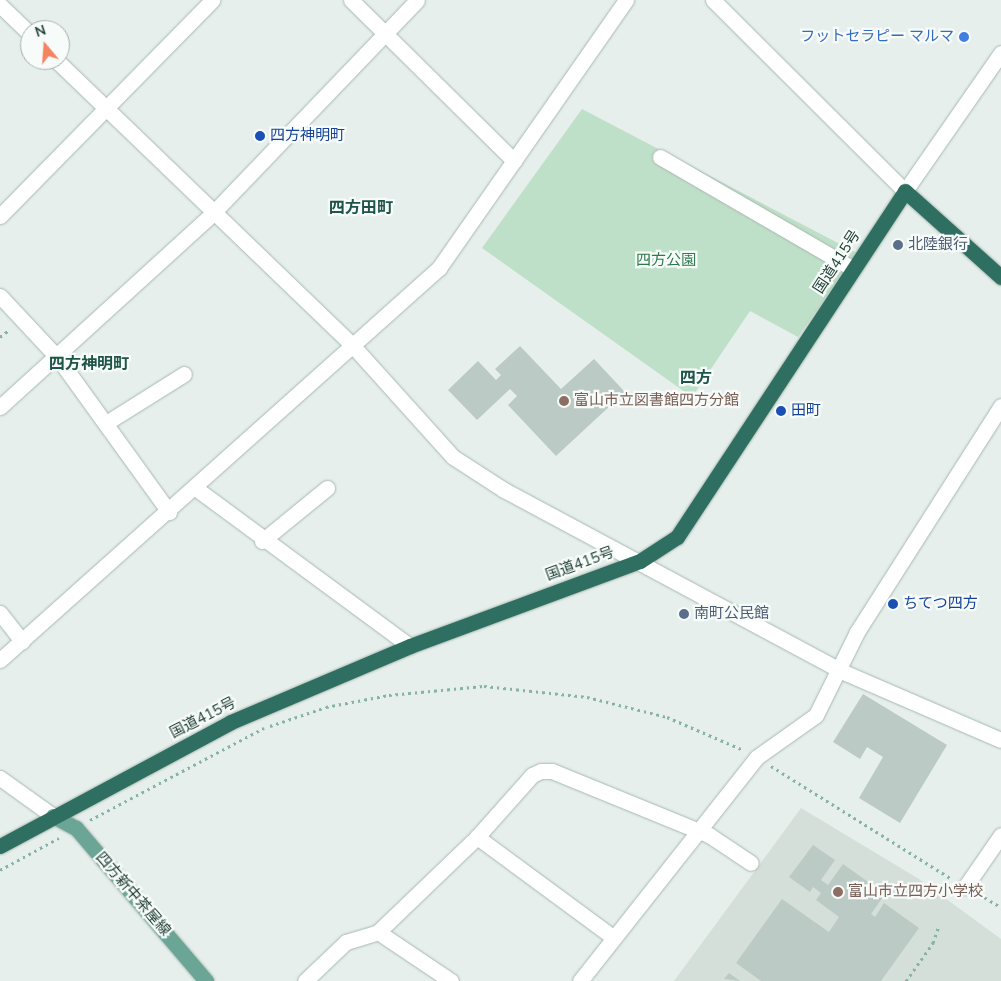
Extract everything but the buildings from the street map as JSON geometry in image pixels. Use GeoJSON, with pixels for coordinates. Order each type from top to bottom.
{"type":"FeatureCollection","features":[{"type":"Feature","properties":{"kind":"highway","name":"国道415号"},"geometry":{"type":"LineString","coordinates":[[0,846],[230,722],[410,646],[640,561],[677,537],[905,192]]}},
{"type":"Feature","properties":{"kind":"highway"},"geometry":{"type":"LineString","coordinates":[[905,192],[1001,277]]}},
{"type":"Feature","properties":{"kind":"main road","name":"四方新中茶屋線"},"geometry":{"type":"LineString","coordinates":[[53,816],[76,828],[206,981]]}},
{"type":"Feature","properties":{"kind":"street"},"geometry":{"type":"LineString","coordinates":[[0,216],[107,110],[212,0]]}},
{"type":"Feature","properties":{"kind":"street"},"geometry":{"type":"LineString","coordinates":[[351,0],[514,161]]}},
{"type":"Feature","properties":{"kind":"street"},"geometry":{"type":"LineString","coordinates":[[0,407],[58,358],[212,214],[417,0]]}},
{"type":"Feature","properties":{"kind":"street"},"geometry":{"type":"LineString","coordinates":[[0,660],[169,512],[194,487],[439,268],[626,0]]}},
{"type":"Feature","properties":{"kind":"street"},"geometry":{"type":"LineString","coordinates":[[714,0],[905,192],[1001,53]]}},
{"type":"Feature","properties":{"kind":"street"},"geometry":{"type":"LineString","coordinates":[[5,8],[20,24]]}},
{"type":"Feature","properties":{"kind":"street"},"geometry":{"type":"LineString","coordinates":[[66,70],[212,214],[353,346],[453,457],[504,490],[640,561],[840,670],[1001,740]]}},
{"type":"Feature","properties":{"kind":"street"},"geometry":{"type":"LineString","coordinates":[[660,156],[853,269]]}},
{"type":"Feature","properties":{"kind":"street"},"geometry":{"type":"LineString","coordinates":[[0,296],[58,358],[169,512]]}},
{"type":"Feature","properties":{"kind":"street"},"geometry":{"type":"LineString","coordinates":[[106,423],[184,374]]}},
{"type":"Feature","properties":{"kind":"street"},"geometry":{"type":"LineString","coordinates":[[580,981],[696,830],[757,757],[816,715],[840,670],[857,632],[1001,406]]}},
{"type":"Feature","properties":{"kind":"street"},"geometry":{"type":"LineString","coordinates":[[194,487],[262,542],[410,646]]}},
{"type":"Feature","properties":{"kind":"street"},"geometry":{"type":"LineString","coordinates":[[262,542],[327,488]]}},
{"type":"Feature","properties":{"kind":"street"},"geometry":{"type":"LineString","coordinates":[[0,613],[22,641]]}},
{"type":"Feature","properties":{"kind":"street"},"geometry":{"type":"LineString","coordinates":[[305,981],[346,942],[378,932],[477,836],[532,775],[552,771],[696,830],[751,863]]}},
{"type":"Feature","properties":{"kind":"street"},"geometry":{"type":"LineString","coordinates":[[0,778],[53,816]]}},
{"type":"Feature","properties":{"kind":"street"},"geometry":{"type":"LineString","coordinates":[[971,890],[1001,835]]}},
{"type":"Feature","properties":{"kind":"street"},"geometry":{"type":"LineString","coordinates":[[477,836],[614,938]]}},
{"type":"Feature","properties":{"kind":"street"},"geometry":{"type":"LineString","coordinates":[[378,932],[451,981]]}},
{"type":"Feature","properties":{"kind":"path"},"geometry":{"type":"LineString","coordinates":[[86,822],[266,727],[326,707],[389,695],[484,686],[587,697],[667,717],[749,752]]}},
{"type":"Feature","properties":{"kind":"path"},"geometry":{"type":"LineString","coordinates":[[766,763],[951,878]]}},
{"type":"Feature","properties":{"kind":"path"},"geometry":{"type":"LineString","coordinates":[[0,870],[66,833]]}},
{"type":"Feature","properties":{"kind":"path"},"geometry":{"type":"LineString","coordinates":[[971,890],[1001,908]]}},
{"type":"Feature","properties":{"kind":"path"},"geometry":{"type":"LineString","coordinates":[[906,981],[933,943],[939,926]]}},
{"type":"Feature","properties":{"kind":"shaded area","name":"富山市立四方小学校"},"geometry":{"type":"Polygon","coordinates":[[[801,808],[919,879],[1001,939],[1001,981],[674,981],[801,808]]]}},
{"type":"Feature","properties":{"kind":"green space","name":"四方公園"},"geometry":{"type":"Polygon","coordinates":[[[582,109],[857,253],[798,337],[750,311],[692,397],[482,248],[582,109]]]}},
{"type":"Feature","properties":{"kind":"place","name":"フットセラピー マルマ"},"geometry":{"type":"Point","coordinates":[964,37]}},
{"type":"Feature","properties":{"kind":"place","name":"四方神明町"},"geometry":{"type":"Point","coordinates":[260,136]}},
{"type":"Feature","properties":{"kind":"place","name":"北陸銀行"},"geometry":{"type":"Point","coordinates":[898,245]}},
{"type":"Feature","properties":{"kind":"place","name":"富山市立図書館四方分館"},"geometry":{"type":"Point","coordinates":[564,401]}},
{"type":"Feature","properties":{"kind":"place","name":"田町"},"geometry":{"type":"Point","coordinates":[781,411]}},
{"type":"Feature","properties":{"kind":"place","name":"ちてつ四方"},"geometry":{"type":"Point","coordinates":[893,604]}},
{"type":"Feature","properties":{"kind":"place","name":"南町公民館"},"geometry":{"type":"Point","coordinates":[684,614]}},
{"type":"Feature","properties":{"kind":"place","name":"富山市立四方小学校"},"geometry":{"type":"Point","coordinates":[838,892]}},
{"type":"Feature","properties":{"kind":"district","name":"四方田町"},"geometry":{"type":"Point","coordinates":[361,208]}},
{"type":"Feature","properties":{"kind":"district","name":"四方神明町"},"geometry":{"type":"Point","coordinates":[89,364]}},
{"type":"Feature","properties":{"kind":"district","name":"四方"},"geometry":{"type":"Point","coordinates":[696,378]}}]}
